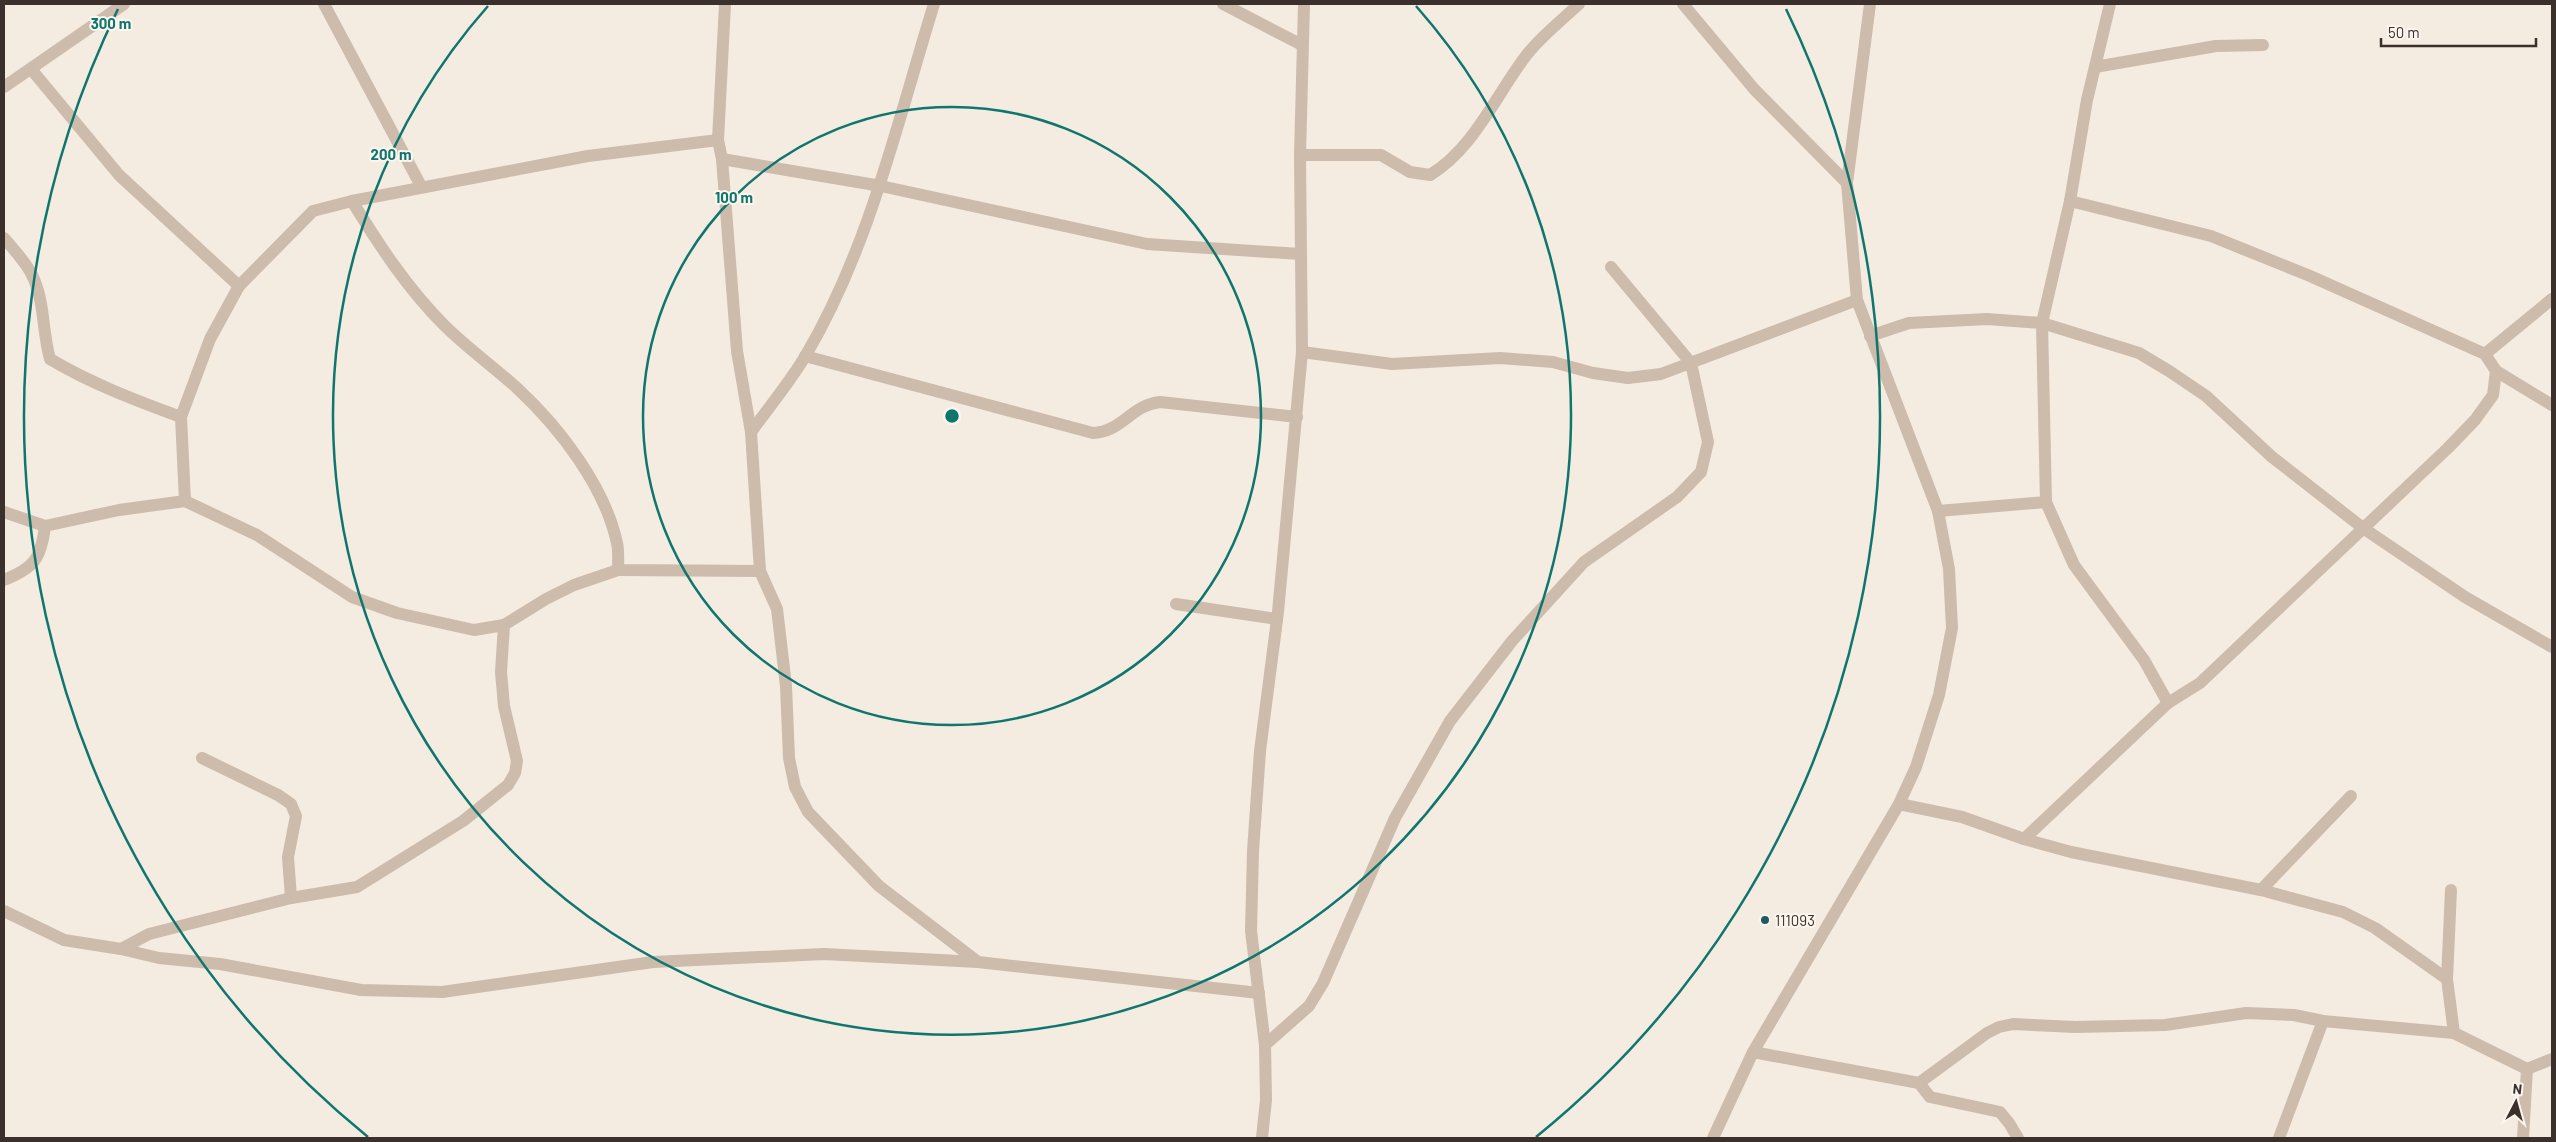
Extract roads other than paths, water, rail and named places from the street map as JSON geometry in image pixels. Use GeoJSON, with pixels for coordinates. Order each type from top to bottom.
{"type":"FeatureCollection","features":[{"type":"Feature","properties":{"kind":"street"},"geometry":{"type":"LineString","coordinates":[[4,87],[124,4]]}},
{"type":"Feature","properties":{"kind":"street"},"geometry":{"type":"LineString","coordinates":[[324,4],[421,186]]}},
{"type":"Feature","properties":{"kind":"street"},"geometry":{"type":"LineString","coordinates":[[725,4],[718,140],[722,159],[736,351],[750,432],[760,571],[777,608],[786,686],[789,758],[795,787],[808,812],[879,886],[978,962]]}},
{"type":"Feature","properties":{"kind":"street"},"geometry":{"type":"LineString","coordinates":[[750,432],[805,356],[846,277],[881,186],[934,4]]}},
{"type":"Feature","properties":{"kind":"street"},"geometry":{"type":"LineString","coordinates":[[1223,4],[1302,45]]}},
{"type":"Feature","properties":{"kind":"street"},"geometry":{"type":"LineString","coordinates":[[1262,1138],[1266,1100],[1265,1045],[1251,932],[1252,851],[1260,751],[1277,620],[1302,352],[1300,155],[1304,4]]}},
{"type":"Feature","properties":{"kind":"street"},"geometry":{"type":"LineString","coordinates":[[1300,155],[1381,155],[1410,172],[1430,175],[1444,166],[1484,118],[1526,56],[1579,4]]}},
{"type":"Feature","properties":{"kind":"street"},"geometry":{"type":"LineString","coordinates":[[1683,4],[1754,89],[1846,183]]}},
{"type":"Feature","properties":{"kind":"street"},"geometry":{"type":"LineString","coordinates":[[1713,1138],[1753,1052],[1899,804],[1916,767],[1939,695],[1952,628],[1949,569],[1938,511],[1857,300],[1846,183],[1870,4]]}},
{"type":"Feature","properties":{"kind":"street"},"geometry":{"type":"LineString","coordinates":[[2110,4],[2095,68],[2070,201],[2042,323],[2046,502],[2074,565],[2144,660],[2168,704]]}},
{"type":"Feature","properties":{"kind":"street"},"geometry":{"type":"LineString","coordinates":[[2095,68],[2216,46],[2263,45]]}},
{"type":"Feature","properties":{"kind":"street"},"geometry":{"type":"LineString","coordinates":[[31,69],[119,175],[239,286]]}},
{"type":"Feature","properties":{"kind":"street"},"geometry":{"type":"LineString","coordinates":[[185,501],[182,417],[210,339],[239,286],[313,211],[421,186],[588,156],[718,140]]}},
{"type":"Feature","properties":{"kind":"street"},"geometry":{"type":"LineString","coordinates":[[722,159],[881,186],[1147,244],[1300,254]]}},
{"type":"Feature","properties":{"kind":"street"},"geometry":{"type":"LineString","coordinates":[[352,201],[389,261],[444,324],[520,391],[556,428],[582,466],[601,500],[617,544],[618,570]]}},
{"type":"Feature","properties":{"kind":"street"},"geometry":{"type":"LineString","coordinates":[[2070,201],[2210,236],[2310,276],[2485,354],[2496,371],[2552,404]]}},
{"type":"Feature","properties":{"kind":"street"},"geometry":{"type":"LineString","coordinates":[[4,238],[32,274],[42,304],[45,344],[50,359],[66,369],[141,402],[182,417]]}},
{"type":"Feature","properties":{"kind":"street"},"geometry":{"type":"LineString","coordinates":[[1265,1045],[1309,1006],[1323,983],[1396,818],[1450,721],[1512,641],[1584,562],[1677,498],[1701,472],[1708,442],[1691,363],[1611,267]]}},
{"type":"Feature","properties":{"kind":"street"},"geometry":{"type":"LineString","coordinates":[[2485,354],[2552,299]]}},
{"type":"Feature","properties":{"kind":"street"},"geometry":{"type":"LineString","coordinates":[[1302,352],[1392,364],[1500,358],[1553,362],[1593,373],[1628,378],[1661,374],[1857,300]]}},
{"type":"Feature","properties":{"kind":"street"},"geometry":{"type":"LineString","coordinates":[[1870,336],[1909,323],[1988,319],[2042,323],[2139,354],[2169,371],[2206,396],[2272,457],[2363,528],[2465,597],[2552,647]]}},
{"type":"Feature","properties":{"kind":"street"},"geometry":{"type":"LineString","coordinates":[[805,356],[1093,433],[1105,432],[1115,428],[1137,409],[1147,404],[1160,402],[1297,417]]}},
{"type":"Feature","properties":{"kind":"street"},"geometry":{"type":"LineString","coordinates":[[2024,839],[2168,704],[2200,683],[2475,420],[2493,395],[2496,371]]}},
{"type":"Feature","properties":{"kind":"street"},"geometry":{"type":"LineString","coordinates":[[4,512],[45,526],[119,510],[185,501],[257,535],[352,596],[397,613],[474,630],[504,625],[546,599],[574,585],[618,570],[760,571]]}},
{"type":"Feature","properties":{"kind":"street"},"geometry":{"type":"LineString","coordinates":[[1938,511],[2046,502]]}},
{"type":"Feature","properties":{"kind":"street"},"geometry":{"type":"LineString","coordinates":[[4,580],[32,566],[42,549],[45,526]]}},
{"type":"Feature","properties":{"kind":"street"},"geometry":{"type":"LineString","coordinates":[[1176,604],[1277,620]]}},
{"type":"Feature","properties":{"kind":"street"},"geometry":{"type":"LineString","coordinates":[[121,949],[149,934],[291,898],[357,887],[463,821],[508,784],[515,773],[517,761],[504,706],[501,672],[504,625]]}},
{"type":"Feature","properties":{"kind":"street"},"geometry":{"type":"LineString","coordinates":[[202,758],[278,795],[291,804],[296,816],[288,858],[291,898]]}},
{"type":"Feature","properties":{"kind":"street"},"geometry":{"type":"LineString","coordinates":[[2261,890],[2351,796]]}},
{"type":"Feature","properties":{"kind":"street"},"geometry":{"type":"LineString","coordinates":[[1899,804],[1962,817],[2024,839],[2080,854],[2261,890],[2343,912],[2375,928],[2447,979]]}},
{"type":"Feature","properties":{"kind":"street"},"geometry":{"type":"LineString","coordinates":[[2451,890],[2447,979],[2454,1033]]}},
{"type":"Feature","properties":{"kind":"street"},"geometry":{"type":"LineString","coordinates":[[4,911],[64,940],[121,949],[159,958],[220,964],[361,990],[442,992],[654,962],[824,954],[978,962],[1259,994]]}},
{"type":"Feature","properties":{"kind":"street"},"geometry":{"type":"LineString","coordinates":[[1919,1084],[1987,1033],[1999,1027],[2013,1024],[2075,1027],[2165,1025],[2246,1013],[2294,1015],[2323,1021],[2454,1033],[2527,1069],[2552,1058]]}},
{"type":"Feature","properties":{"kind":"street"},"geometry":{"type":"LineString","coordinates":[[2279,1138],[2323,1021]]}},
{"type":"Feature","properties":{"kind":"street"},"geometry":{"type":"LineString","coordinates":[[1753,1052],[1919,1084],[1930,1097],[2000,1112],[2018,1138]]}},
{"type":"Feature","properties":{"kind":"street"},"geometry":{"type":"LineString","coordinates":[[2523,1138],[2527,1069]]}},
{"type":"Feature","properties":{"kind":"place","name":"111093"},"geometry":{"type":"Point","coordinates":[1765,920]}}]}
